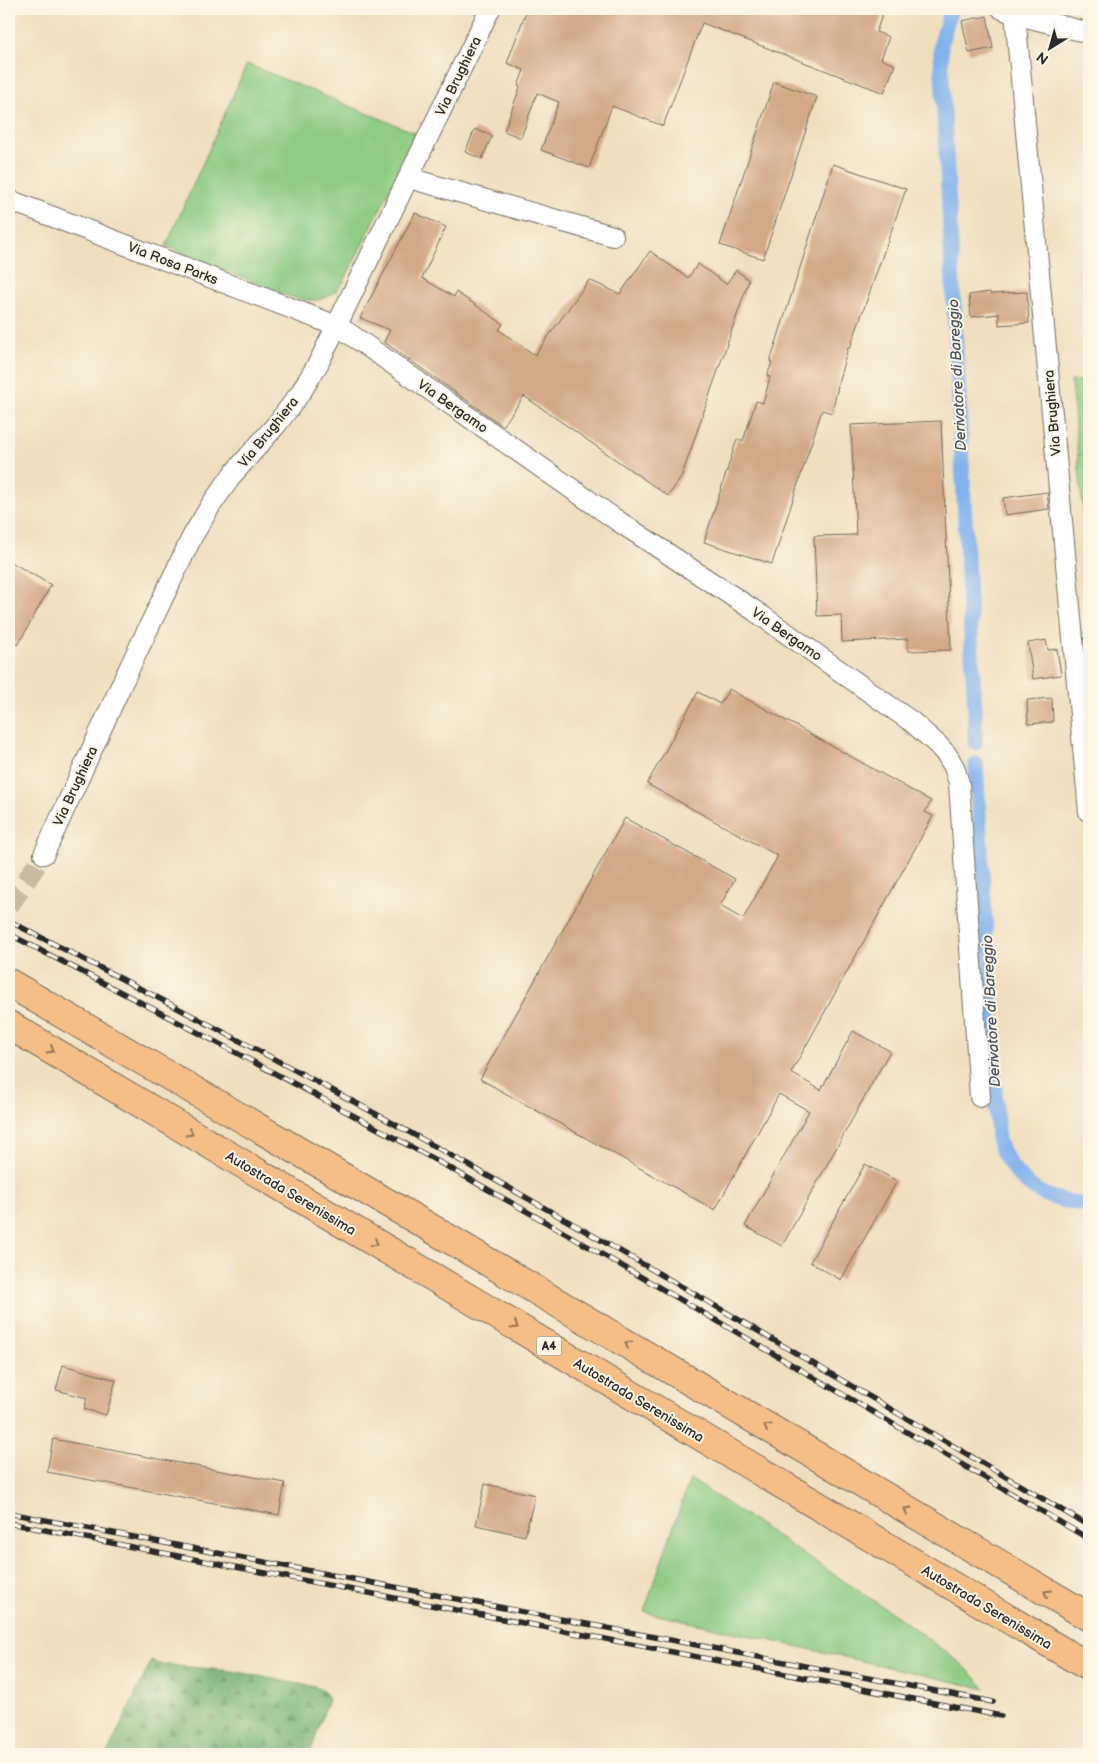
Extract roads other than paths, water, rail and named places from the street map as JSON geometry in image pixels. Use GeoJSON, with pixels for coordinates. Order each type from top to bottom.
{"type":"FeatureCollection","features":[{"type":"Feature","properties":{"kind":"highway"},"geometry":{"type":"LineString","coordinates":[[9,983],[420,1222],[1089,1617]]}},
{"type":"Feature","properties":{"kind":"highway","name":"Autostrada Serenissima"},"geometry":{"type":"LineString","coordinates":[[9,1025],[1089,1667]]}},
{"type":"Feature","properties":{"kind":"street","name":"Via Brughiera"},"geometry":{"type":"LineString","coordinates":[[44,854],[124,679],[192,537],[211,505],[233,474],[277,424],[301,392],[337,326],[490,9]]}},
{"type":"Feature","properties":{"kind":"street","name":"Via Brughiera"},"geometry":{"type":"LineString","coordinates":[[1012,11],[1082,660],[1089,812]]}},
{"type":"Feature","properties":{"kind":"street"},"geometry":{"type":"LineString","coordinates":[[1012,11],[1089,32]]}},
{"type":"Feature","properties":{"kind":"street"},"geometry":{"type":"LineString","coordinates":[[409,178],[613,236]]}},
{"type":"Feature","properties":{"kind":"street","name":"Via Rosa Parks"},"geometry":{"type":"LineString","coordinates":[[9,200],[337,326]]}},
{"type":"Feature","properties":{"kind":"street","name":"Via Bergamo"},"geometry":{"type":"LineString","coordinates":[[337,326],[618,521],[755,611],[912,722],[937,744],[954,767],[959,783],[980,1097]]}},
{"type":"Feature","properties":{"kind":"waterway","name":"Derivatore di Bareggio"},"geometry":{"type":"LineString","coordinates":[[951,9],[941,43],[941,54],[975,743]]}},
{"type":"Feature","properties":{"kind":"waterway","name":"Derivatore di Bareggio"},"geometry":{"type":"LineString","coordinates":[[976,764],[998,1141],[1012,1167],[1033,1188],[1051,1197],[1089,1206]]}},
{"type":"Feature","properties":{"kind":"tunnel"},"geometry":{"type":"LineString","coordinates":[[9,906],[44,854]]}},
{"type":"Feature","properties":{"kind":"railway"},"geometry":{"type":"LineString","coordinates":[[9,921],[121,978],[454,1157],[693,1293],[1089,1526]]}},
{"type":"Feature","properties":{"kind":"railway"},"geometry":{"type":"LineString","coordinates":[[9,934],[229,1049],[448,1167],[690,1305],[1089,1539]]}},
{"type":"Feature","properties":{"kind":"railway"},"geometry":{"type":"LineString","coordinates":[[9,1513],[993,1702]]}},
{"type":"Feature","properties":{"kind":"railway"},"geometry":{"type":"LineString","coordinates":[[9,1523],[1001,1716]]}}]}
